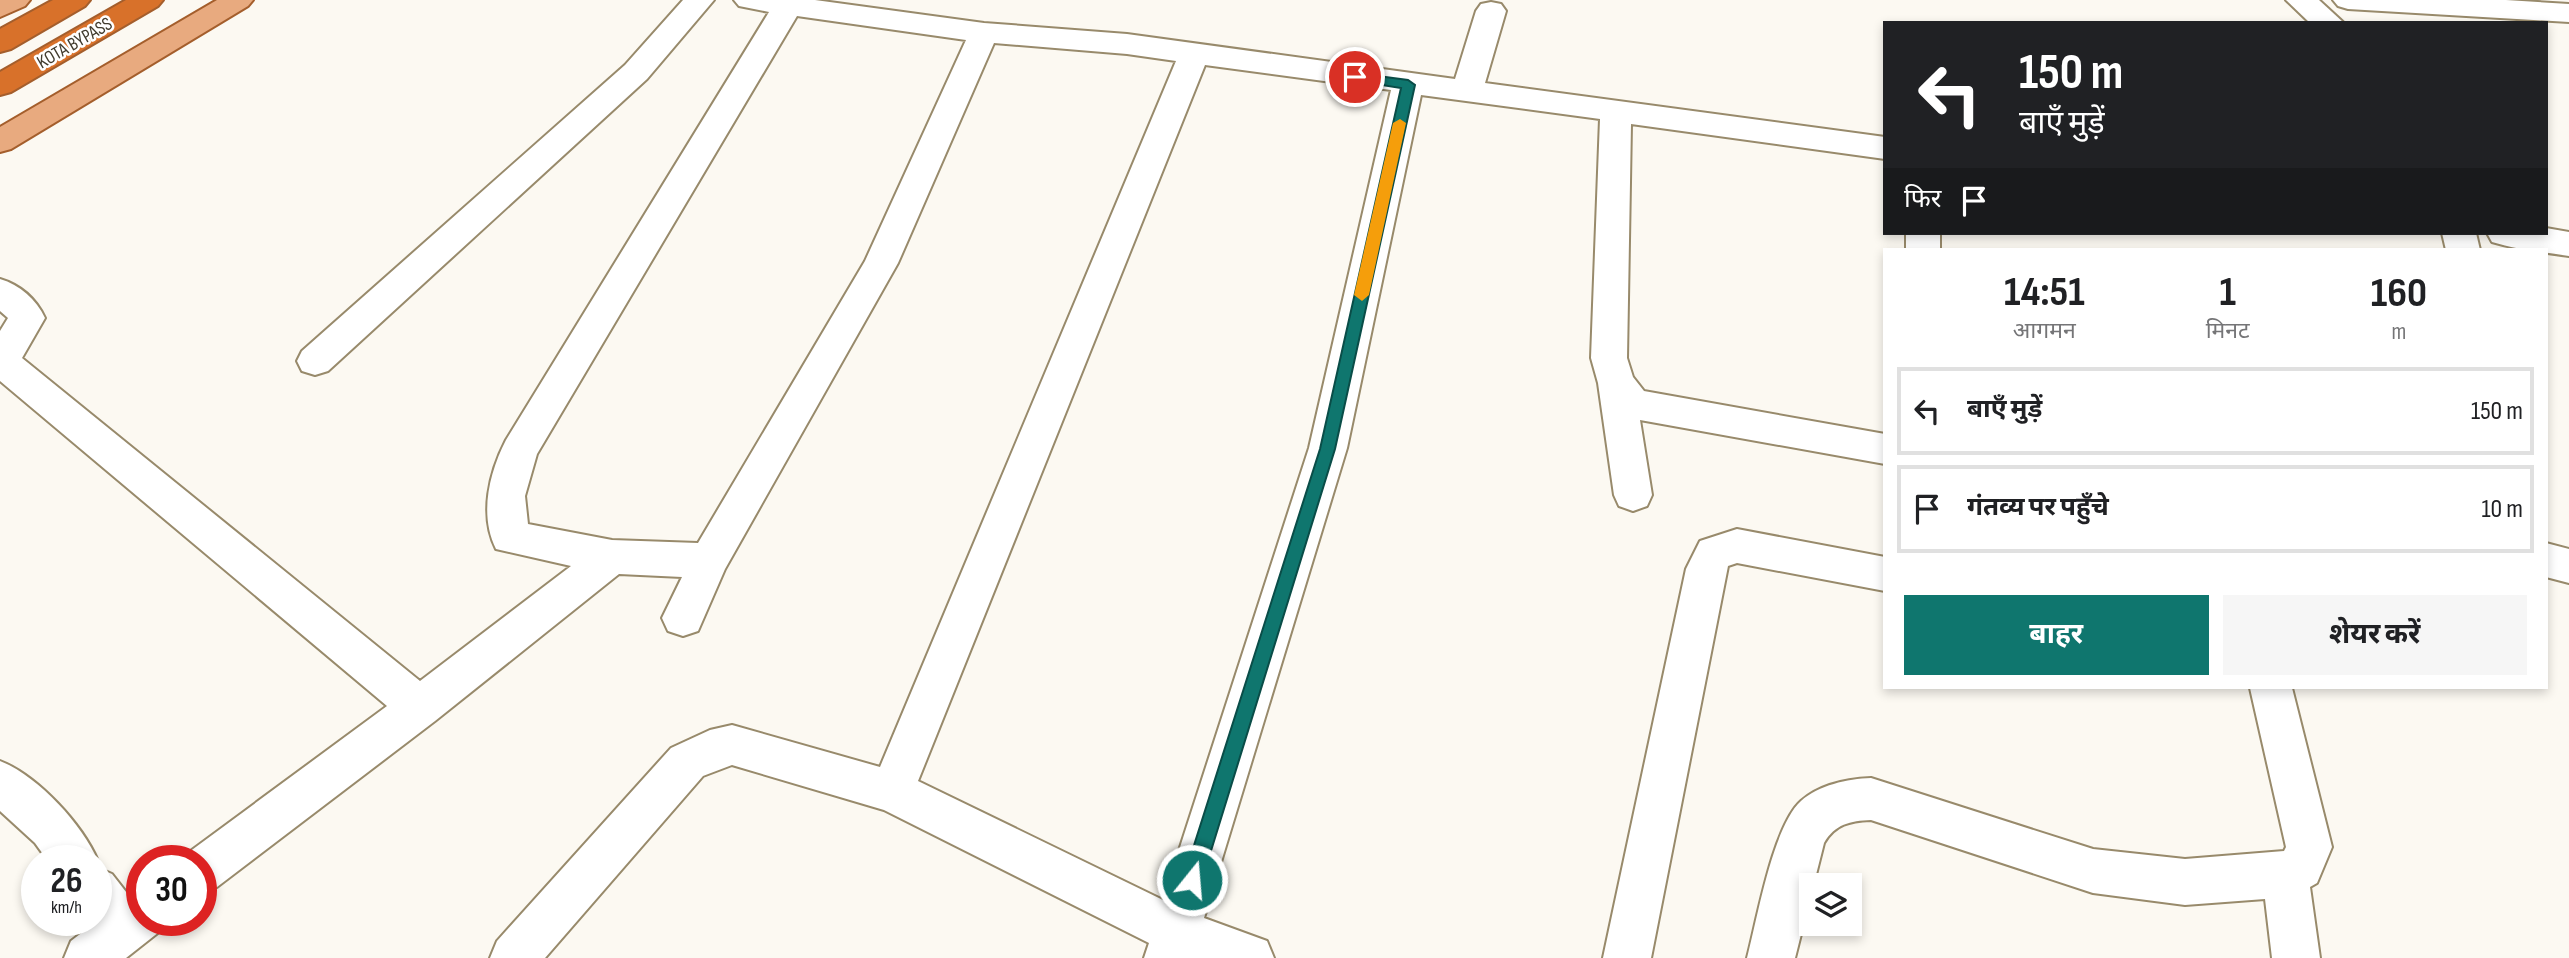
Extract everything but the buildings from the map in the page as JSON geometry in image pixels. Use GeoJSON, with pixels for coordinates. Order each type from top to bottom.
{"type":"FeatureCollection","features":[{"type":"Feature","properties":{"kind":"highway","name":"KOTA BYPASS"},"geometry":{"type":"LineString","coordinates":[[0,42],[75,0]]}},
{"type":"Feature","properties":{"kind":"highway","name":"KOTA BYPASS"},"geometry":{"type":"LineString","coordinates":[[0,85],[148,0]]}},
{"type":"Feature","properties":{"kind":"main road"},"geometry":{"type":"LineString","coordinates":[[0,8],[15,0]]}},
{"type":"Feature","properties":{"kind":"main road"},"geometry":{"type":"LineString","coordinates":[[0,141],[238,0]]}},
{"type":"Feature","properties":{"kind":"street"},"geometry":{"type":"LineString","coordinates":[[315,361],[627,81],[699,0]]}},
{"type":"Feature","properties":{"kind":"street"},"geometry":{"type":"LineString","coordinates":[[750,0],[984,33],[1127,44],[1408,85],[1616,110],[1883,148]]}},
{"type":"Feature","properties":{"kind":"street"},"geometry":{"type":"LineString","coordinates":[[2301,0],[2327,21]]}},
{"type":"Feature","properties":{"kind":"street"},"geometry":{"type":"LineString","coordinates":[[2348,0],[2569,13]]}},
{"type":"Feature","properties":{"kind":"street"},"geometry":{"type":"LineString","coordinates":[[709,561],[612,557],[510,537],[506,496],[519,451],[788,6]]}},
{"type":"Feature","properties":{"kind":"street"},"geometry":{"type":"LineString","coordinates":[[1467,92],[1491,11]]}},
{"type":"Feature","properties":{"kind":"street"},"geometry":{"type":"LineString","coordinates":[[683,618],[709,561],[881,263],[984,33]]}},
{"type":"Feature","properties":{"kind":"street"},"geometry":{"type":"LineString","coordinates":[[892,791],[1194,55]]}},
{"type":"Feature","properties":{"kind":"street"},"geometry":{"type":"LineString","coordinates":[[1172,945],[1328,449],[1408,85]]}},
{"type":"Feature","properties":{"kind":"street"},"geometry":{"type":"LineString","coordinates":[[1616,110],[1609,358],[1616,383],[1633,495]]}},
{"type":"Feature","properties":{"kind":"street"},"geometry":{"type":"LineString","coordinates":[[2516,235],[2569,244]]}},
{"type":"Feature","properties":{"kind":"street"},"geometry":{"type":"LineString","coordinates":[[0,292],[24,311],[27,318],[7,350],[3,363],[420,707]]}},
{"type":"Feature","properties":{"kind":"street"},"geometry":{"type":"LineString","coordinates":[[1616,383],[1633,404],[1883,449]]}},
{"type":"Feature","properties":{"kind":"street"},"geometry":{"type":"LineString","coordinates":[[1627,958],[1706,569],[1714,554],[1737,546],[1883,574]]}},
{"type":"Feature","properties":{"kind":"street"},"geometry":{"type":"LineString","coordinates":[[217,859],[420,707],[612,557]]}},
{"type":"Feature","properties":{"kind":"street"},"geometry":{"type":"LineString","coordinates":[[2548,561],[2569,566]]}},
{"type":"Feature","properties":{"kind":"street"},"geometry":{"type":"LineString","coordinates":[[1771,958],[1802,839],[1812,821],[1830,807],[1848,800],[1871,799],[2093,871],[2185,882],[2284,875],[2301,867],[2309,847],[2271,689]]}},
{"type":"Feature","properties":{"kind":"street"},"geometry":{"type":"LineString","coordinates":[[514,958],[687,762],[710,750],[732,745],[892,791],[1172,945],[1250,958]]}},
{"type":"Feature","properties":{"kind":"street"},"geometry":{"type":"LineString","coordinates":[[0,782],[51,828],[63,845]]}},
{"type":"Feature","properties":{"kind":"street"},"geometry":{"type":"LineString","coordinates":[[2284,875],[2296,958]]}},
{"type":"Feature","properties":{"kind":"street"},"geometry":{"type":"LineString","coordinates":[[112,904],[126,916]]}},
{"type":"Feature","properties":{"kind":"street"},"geometry":{"type":"LineString","coordinates":[[88,958],[126,928]]}},
{"type":"Feature","properties":{"kind":"slow traffic"},"geometry":{"type":"LineString","coordinates":[[1362,295],[1400,123]]}},
{"type":"Feature","properties":{"kind":"route"},"geometry":{"type":"LineString","coordinates":[[1192,880],[1328,449],[1408,85],[1355,77]]}}]}
